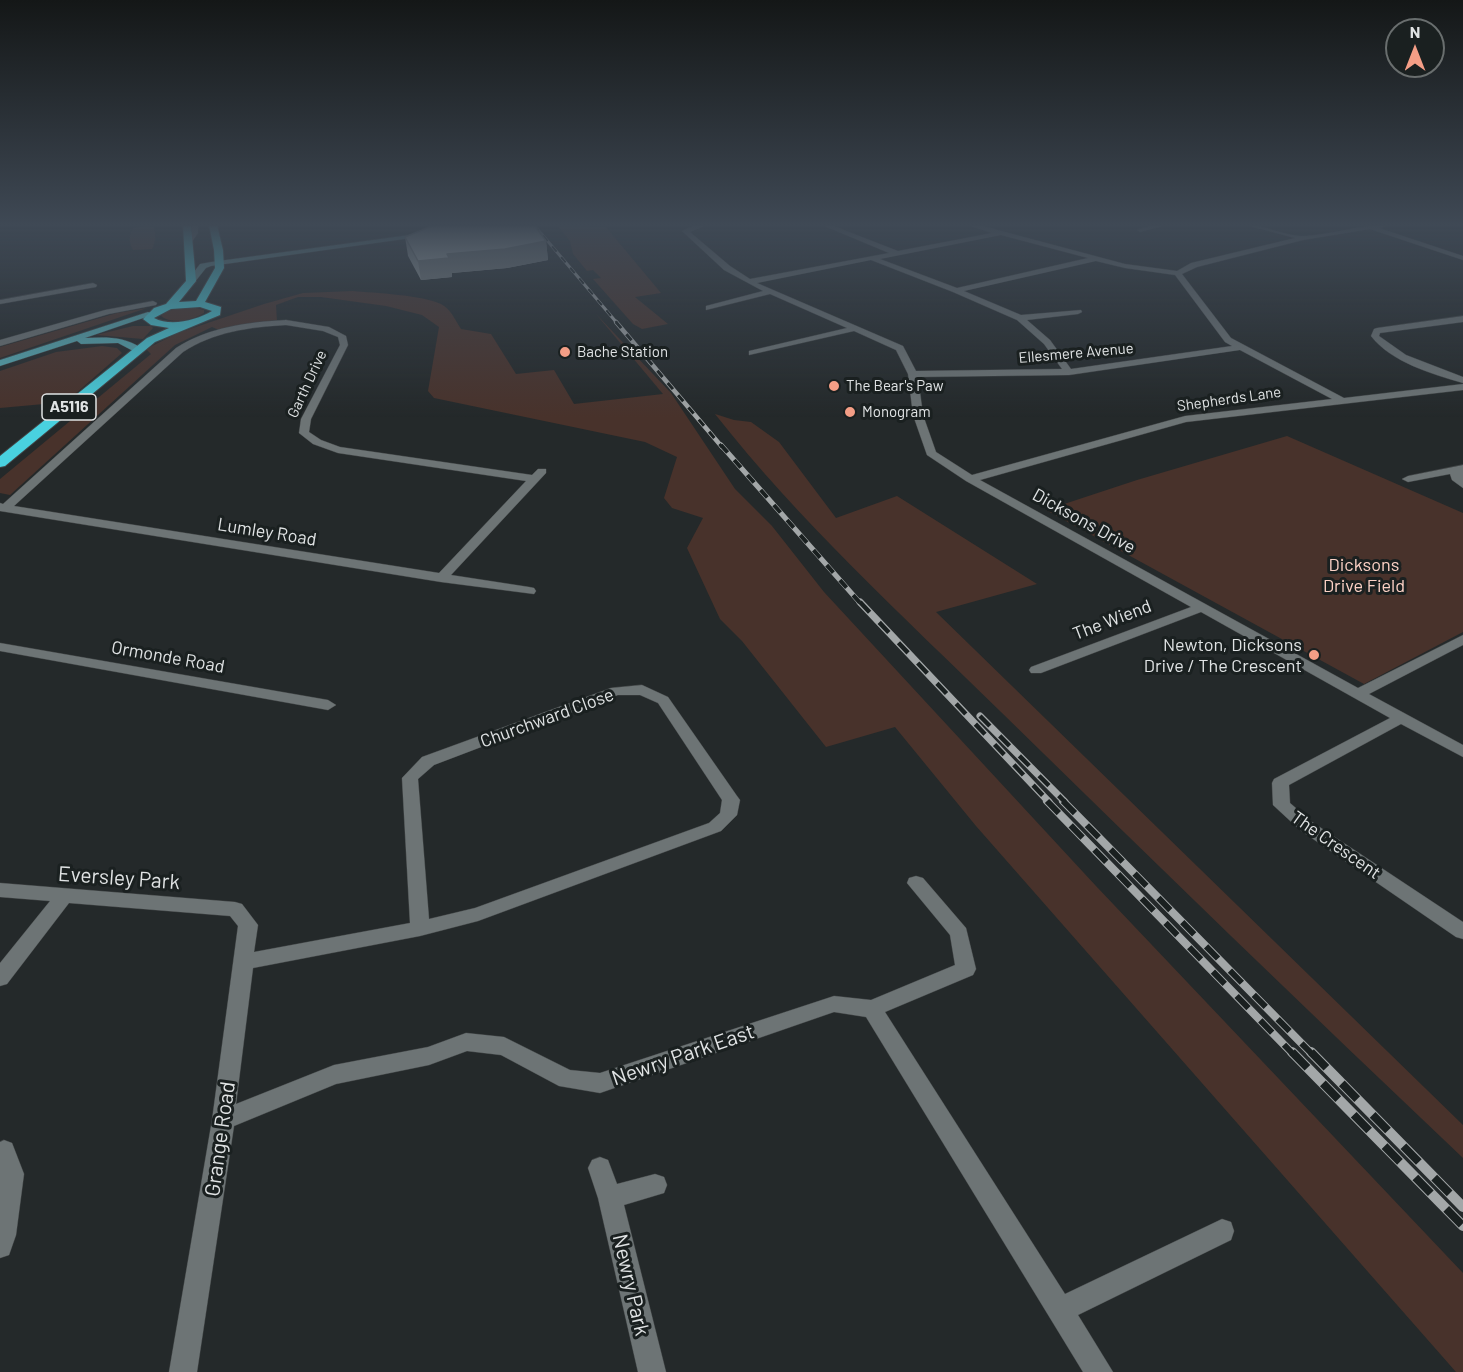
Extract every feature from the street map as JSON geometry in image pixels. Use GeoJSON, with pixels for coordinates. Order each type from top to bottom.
{"type":"FeatureCollection","features":[{"type":"Feature","properties":{"kind":"highway"},"geometry":{"type":"LineString","coordinates":[[151,318],[170,306],[185,289]]}},
{"type":"Feature","properties":{"kind":"highway"},"geometry":{"type":"LineString","coordinates":[[170,306],[200,304],[202,295],[207,289]]}},
{"type":"Feature","properties":{"kind":"highway","name":"A5116"},"geometry":{"type":"LineString","coordinates":[[0,463],[151,340],[217,313],[218,309],[214,306],[200,304]]}},
{"type":"Feature","properties":{"kind":"highway","name":"A5116"},"geometry":{"type":"LineString","coordinates":[[151,318],[162,324],[189,323]]}},
{"type":"Feature","properties":{"kind":"highway","name":"A5116"},"geometry":{"type":"LineString","coordinates":[[151,340],[162,324]]}},
{"type":"Feature","properties":{"kind":"main road"},"geometry":{"type":"LineString","coordinates":[[0,363],[100,329],[151,318]]}},
{"type":"Feature","properties":{"kind":"main road"},"geometry":{"type":"LineString","coordinates":[[70,341],[119,341],[130,343],[138,350]]}},
{"type":"Feature","properties":{"kind":"street"},"geometry":{"type":"LineString","coordinates":[[0,302],[71,289]]}},
{"type":"Feature","properties":{"kind":"street","name":"Dicksons Drive"},"geometry":{"type":"LineString","coordinates":[[762,289],[900,348],[913,375],[918,415],[931,453],[949,467],[1463,752]]}},
{"type":"Feature","properties":{"kind":"street"},"geometry":{"type":"LineString","coordinates":[[956,290],[960,289]]}},
{"type":"Feature","properties":{"kind":"street"},"geometry":{"type":"LineString","coordinates":[[1190,289],[1228,340],[1341,400]]}},
{"type":"Feature","properties":{"kind":"street"},"geometry":{"type":"LineString","coordinates":[[956,290],[1020,318],[1047,342],[1069,372]]}},
{"type":"Feature","properties":{"kind":"street"},"geometry":{"type":"LineString","coordinates":[[709,308],[726,306],[768,292]]}},
{"type":"Feature","properties":{"kind":"street"},"geometry":{"type":"LineString","coordinates":[[0,343],[108,312],[153,303]]}},
{"type":"Feature","properties":{"kind":"street"},"geometry":{"type":"LineString","coordinates":[[1020,318],[1078,312]]}},
{"type":"Feature","properties":{"kind":"street"},"geometry":{"type":"LineString","coordinates":[[1463,319],[1390,328],[1377,331],[1375,336],[1380,344],[1392,351],[1463,380]]}},
{"type":"Feature","properties":{"kind":"street","name":"Garth Drive"},"geometry":{"type":"LineString","coordinates":[[3,507],[186,346],[212,335],[245,327],[275,323],[306,324],[329,329],[342,336],[344,345],[306,419],[304,433],[317,442],[338,450],[538,475],[441,578]]}},
{"type":"Feature","properties":{"kind":"street"},"geometry":{"type":"LineString","coordinates":[[752,353],[856,328]]}},
{"type":"Feature","properties":{"kind":"street","name":"Ellesmere Avenue"},"geometry":{"type":"LineString","coordinates":[[913,375],[1069,372],[1241,347]]}},
{"type":"Feature","properties":{"kind":"street"},"geometry":{"type":"LineString","coordinates":[[743,348],[762,358]]}},
{"type":"Feature","properties":{"kind":"street","name":"Shepherds Lane"},"geometry":{"type":"LineString","coordinates":[[970,479],[1185,419],[1341,400],[1460,389]]}},
{"type":"Feature","properties":{"kind":"street"},"geometry":{"type":"LineString","coordinates":[[1408,479],[1460,468]]}},
{"type":"Feature","properties":{"kind":"street"},"geometry":{"type":"LineString","coordinates":[[1460,468],[1456,478],[1463,485]]}},
{"type":"Feature","properties":{"kind":"street","name":"Lumley Road"},"geometry":{"type":"LineString","coordinates":[[3,507],[529,591]]}},
{"type":"Feature","properties":{"kind":"street","name":"The Wiend"},"geometry":{"type":"LineString","coordinates":[[1036,670],[1202,607]]}},
{"type":"Feature","properties":{"kind":"street"},"geometry":{"type":"LineString","coordinates":[[1359,693],[1463,639]]}},
{"type":"Feature","properties":{"kind":"street","name":"Ormonde Road"},"geometry":{"type":"LineString","coordinates":[[0,647],[328,705]]}},
{"type":"Feature","properties":{"kind":"street","name":"Churchward Close"},"geometry":{"type":"LineString","coordinates":[[244,962],[420,928],[478,914],[715,827],[728,815],[731,800],[663,700],[642,690],[616,691],[428,761],[411,778],[410,785],[420,928]]}},
{"type":"Feature","properties":{"kind":"street","name":"The Crescent"},"geometry":{"type":"LineString","coordinates":[[1401,718],[1281,783],[1282,806],[1306,826],[1463,932]]}},
{"type":"Feature","properties":{"kind":"street"},"geometry":{"type":"LineString","coordinates":[[916,883],[959,933],[966,969],[872,1009],[1062,1309],[1099,1372]]}},
{"type":"Feature","properties":{"kind":"street","name":"Eversley Park"},"geometry":{"type":"LineString","coordinates":[[0,890],[235,909]]}},
{"type":"Feature","properties":{"kind":"street"},"geometry":{"type":"LineString","coordinates":[[0,978],[64,896]]}},
{"type":"Feature","properties":{"kind":"street","name":"Grange Road"},"geometry":{"type":"LineString","coordinates":[[183,1372],[223,1120],[244,962],[248,926],[235,909]]}},
{"type":"Feature","properties":{"kind":"street","name":"Newry Park East"},"geometry":{"type":"LineString","coordinates":[[223,1120],[334,1074],[429,1056],[466,1042],[504,1046],[567,1079],[600,1083],[834,1004],[872,1009]]}},
{"type":"Feature","properties":{"kind":"street"},"geometry":{"type":"LineString","coordinates":[[0,1246],[4,1234],[12,1174],[4,1151]]}},
{"type":"Feature","properties":{"kind":"street","name":"Newry Park"},"geometry":{"type":"LineString","coordinates":[[600,1168],[610,1198],[652,1372]]}},
{"type":"Feature","properties":{"kind":"street"},"geometry":{"type":"LineString","coordinates":[[610,1198],[655,1185]]}},
{"type":"Feature","properties":{"kind":"street"},"geometry":{"type":"LineString","coordinates":[[1062,1309],[1222,1231]]}},
{"type":"Feature","properties":{"kind":"green space"},"geometry":{"type":"Polygon","coordinates":[[[602,289],[658,289],[661,293],[635,297],[668,324],[642,329],[633,324],[602,289]]]}},
{"type":"Feature","properties":{"kind":"green space"},"geometry":{"type":"Polygon","coordinates":[[[353,291],[411,296],[441,304],[450,312],[461,329],[491,334],[516,374],[554,370],[574,404],[663,394],[596,314],[671,393],[735,489],[772,526],[824,592],[1096,886],[1463,1273],[1463,1372],[1456,1372],[976,826],[895,727],[826,747],[742,641],[720,619],[687,548],[703,518],[672,508],[664,498],[677,457],[645,442],[434,398],[428,391],[439,327],[422,315],[386,306],[321,297],[298,297],[276,305],[277,321],[219,330],[212,327],[175,345],[10,495],[0,493],[0,479],[151,354],[146,349],[178,333],[303,293],[353,291]]]}},
{"type":"Feature","properties":{"kind":"green space"},"geometry":{"type":"Polygon","coordinates":[[[147,308],[0,358],[0,347],[117,313],[147,308]]]}},
{"type":"Feature","properties":{"kind":"green space"},"geometry":{"type":"Polygon","coordinates":[[[196,308],[204,310],[204,313],[182,320],[171,320],[161,316],[167,311],[196,308]]]}},
{"type":"Feature","properties":{"kind":"green space"},"geometry":{"type":"Polygon","coordinates":[[[133,326],[153,328],[143,339],[96,335],[133,326]]]}},
{"type":"Feature","properties":{"kind":"green space"},"geometry":{"type":"Polygon","coordinates":[[[102,346],[117,348],[122,353],[66,402],[0,408],[0,371],[56,352],[102,346]]]}},
{"type":"Feature","properties":{"kind":"green space"},"geometry":{"type":"Polygon","coordinates":[[[715,414],[751,422],[779,442],[836,518],[897,496],[1037,584],[936,612],[1463,1125],[1463,1158],[853,568],[782,493],[715,414]]]}},
{"type":"Feature","properties":{"kind":"green space","name":"Dicksons Drive Field"},"geometry":{"type":"Polygon","coordinates":[[[1287,436],[1463,513],[1463,632],[1364,684],[1046,510],[1137,480],[1287,436]]]}},
{"type":"Feature","properties":{"kind":"railway"},"geometry":{"type":"LineString","coordinates":[[588,289],[617,323]]}},
{"type":"Feature","properties":{"kind":"railway"},"geometry":{"type":"LineString","coordinates":[[616,322],[722,447]]}},
{"type":"Feature","properties":{"kind":"railway"},"geometry":{"type":"LineString","coordinates":[[721,445],[861,604]]}},
{"type":"Feature","properties":{"kind":"railway"},"geometry":{"type":"LineString","coordinates":[[860,602],[1049,802]]}},
{"type":"Feature","properties":{"kind":"railway"},"geometry":{"type":"LineString","coordinates":[[980,716],[1065,802]]}},
{"type":"Feature","properties":{"kind":"railway"},"geometry":{"type":"LineString","coordinates":[[1047,801],[1293,1054]]}},
{"type":"Feature","properties":{"kind":"railway"},"geometry":{"type":"LineString","coordinates":[[1063,801],[1312,1054]]}},
{"type":"Feature","properties":{"kind":"railway"},"geometry":{"type":"LineString","coordinates":[[1292,1052],[1463,1226]]}},
{"type":"Feature","properties":{"kind":"railway"},"geometry":{"type":"LineString","coordinates":[[1311,1052],[1463,1207]]}},
{"type":"Feature","properties":{"kind":"place","name":"Bache Station"},"geometry":{"type":"Point","coordinates":[565,352]}},
{"type":"Feature","properties":{"kind":"place","name":"The Bear's Paw"},"geometry":{"type":"Point","coordinates":[834,386]}},
{"type":"Feature","properties":{"kind":"place","name":"Monogram"},"geometry":{"type":"Point","coordinates":[850,412]}},
{"type":"Feature","properties":{"kind":"place","name":"Newton, Dicksons Drive / The Crescent"},"geometry":{"type":"Point","coordinates":[1314,655]}}]}
